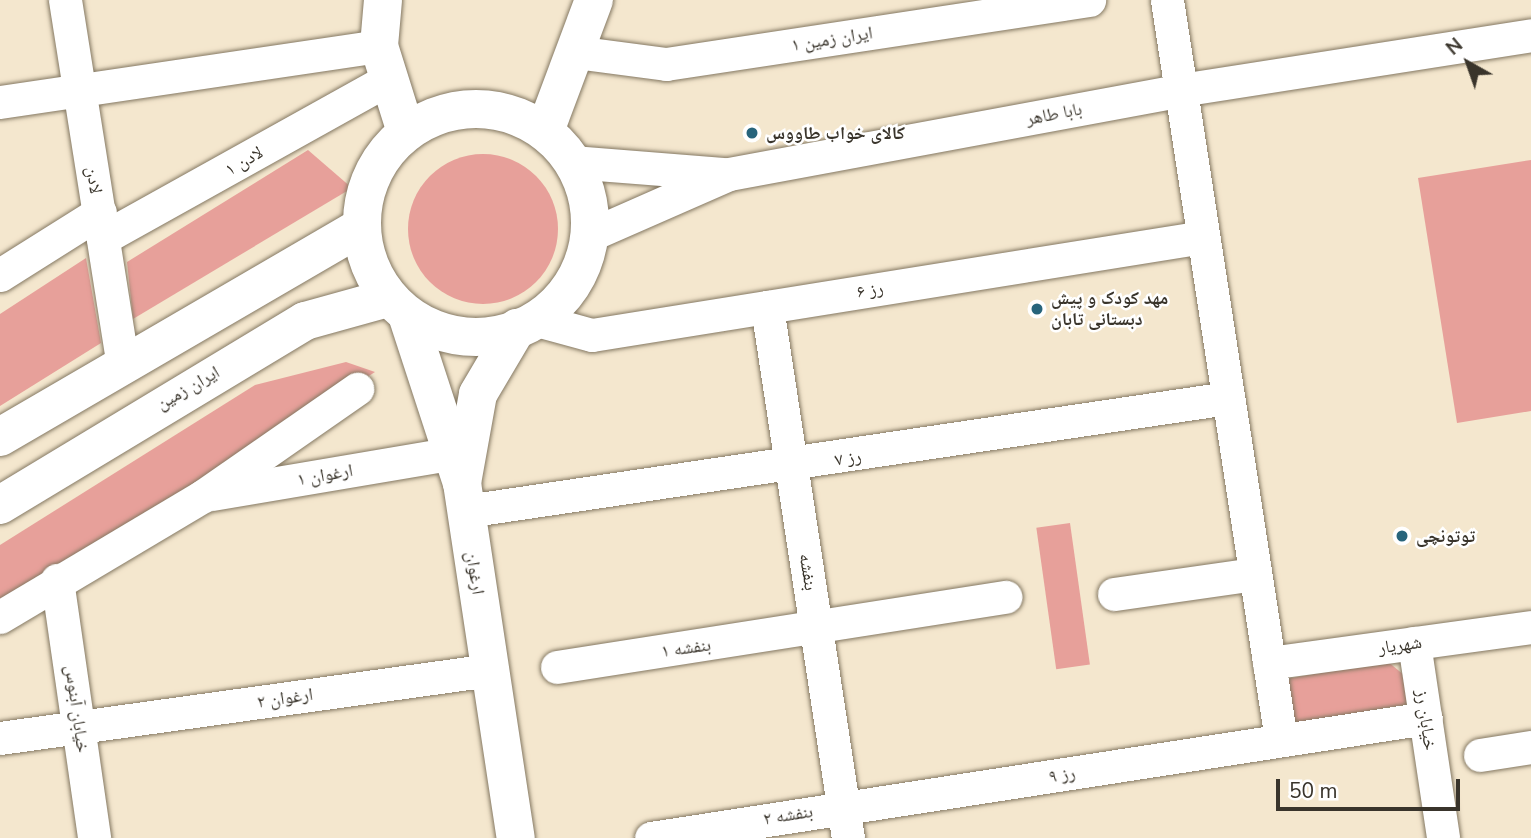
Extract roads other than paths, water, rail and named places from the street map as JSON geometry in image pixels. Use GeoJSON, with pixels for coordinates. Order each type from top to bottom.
{"type":"FeatureCollection","features":[{"type":"Feature","properties":{"kind":"main road"},"geometry":{"type":"LineString","coordinates":[[383,0],[382,63],[406,132]]}},
{"type":"Feature","properties":{"kind":"main road"},"geometry":{"type":"LineString","coordinates":[[545,131],[594,0]]}},
{"type":"Feature","properties":{"kind":"main road"},"geometry":{"type":"LineString","coordinates":[[458,483],[478,394],[527,324],[578,275],[590,235],[584,184],[572,162],[545,131],[519,117],[471,109],[432,117],[406,132],[372,174],[361,227],[368,265],[398,307],[465,337],[527,324]]}},
{"type":"Feature","properties":{"kind":"main road"},"geometry":{"type":"LineString","coordinates":[[0,437],[122,361],[361,227]]}},
{"type":"Feature","properties":{"kind":"main road"},"geometry":{"type":"LineString","coordinates":[[277,272],[312,298],[310,319]]}},
{"type":"Feature","properties":{"kind":"main road","name":"ایران زمین"},"geometry":{"type":"LineString","coordinates":[[0,505],[166,400],[310,319],[398,307]]}},
{"type":"Feature","properties":{"kind":"main road","name":"ارغوان"},"geometry":{"type":"LineString","coordinates":[[398,307],[458,483],[516,838]]}},
{"type":"Feature","properties":{"kind":"street","name":"لادن"},"geometry":{"type":"LineString","coordinates":[[65,0],[122,361]]}},
{"type":"Feature","properties":{"kind":"street","name":"ایران زمین ۱"},"geometry":{"type":"LineString","coordinates":[[575,52],[666,64],[1089,0]]}},
{"type":"Feature","properties":{"kind":"street"},"geometry":{"type":"LineString","coordinates":[[1167,0],[1281,740]]}},
{"type":"Feature","properties":{"kind":"street","name":"بابا طاهر"},"geometry":{"type":"LineString","coordinates":[[590,235],[729,174],[1181,90],[1531,35]]}},
{"type":"Feature","properties":{"kind":"street"},"geometry":{"type":"LineString","coordinates":[[0,102],[382,63]]}},
{"type":"Feature","properties":{"kind":"street","name":"لادن ۱"},"geometry":{"type":"LineString","coordinates":[[0,275],[101,225],[382,63]]}},
{"type":"Feature","properties":{"kind":"street"},"geometry":{"type":"LineString","coordinates":[[572,162],[729,174]]}},
{"type":"Feature","properties":{"kind":"street","name":"رز ۶"},"geometry":{"type":"LineString","coordinates":[[527,324],[592,335],[1203,237]]}},
{"type":"Feature","properties":{"kind":"street","name":"بنفشه"},"geometry":{"type":"LineString","coordinates":[[766,307],[848,838]]}},
{"type":"Feature","properties":{"kind":"street"},"geometry":{"type":"LineString","coordinates":[[0,617],[57,580],[203,496],[357,389]]}},
{"type":"Feature","properties":{"kind":"street","name":"رز ۷"},"geometry":{"type":"LineString","coordinates":[[458,483],[791,467],[1228,398]]}},
{"type":"Feature","properties":{"kind":"street","name":"ارغوان ۱"},"geometry":{"type":"LineString","coordinates":[[203,496],[458,483]]}},
{"type":"Feature","properties":{"kind":"street"},"geometry":{"type":"LineString","coordinates":[[1114,594],[1255,574]]}},
{"type":"Feature","properties":{"kind":"street","name":"خیابان آبنوس"},"geometry":{"type":"LineString","coordinates":[[57,580],[94,838]]}},
{"type":"Feature","properties":{"kind":"street","name":"بنفشه ۱"},"geometry":{"type":"LineString","coordinates":[[556,667],[816,629],[1006,597]]}},
{"type":"Feature","properties":{"kind":"street","name":"شهریار"},"geometry":{"type":"LineString","coordinates":[[1269,663],[1531,626]]}},
{"type":"Feature","properties":{"kind":"street","name":"خیابان رز"},"geometry":{"type":"LineString","coordinates":[[1414,643],[1443,838]]}},
{"type":"Feature","properties":{"kind":"street","name":"ارغوان ۲"},"geometry":{"type":"LineString","coordinates":[[0,738],[490,670]]}},
{"type":"Feature","properties":{"kind":"street","name":"رز ۹"},"geometry":{"type":"LineString","coordinates":[[843,806],[1426,718]]}},
{"type":"Feature","properties":{"kind":"street"},"geometry":{"type":"LineString","coordinates":[[1480,755],[1531,747]]}},
{"type":"Feature","properties":{"kind":"street","name":"بنفشه ۲"},"geometry":{"type":"LineString","coordinates":[[651,838],[843,806]]}},
{"type":"Feature","properties":{"kind":"place","name":"کالای خواب طاووس"},"geometry":{"type":"Point","coordinates":[752,133]}},
{"type":"Feature","properties":{"kind":"place","name":"مهد کودک و پیش دبستانی تابان"},"geometry":{"type":"Point","coordinates":[1037,309]}},
{"type":"Feature","properties":{"kind":"place","name":"توتونچی"},"geometry":{"type":"Point","coordinates":[1402,536]}}]}
